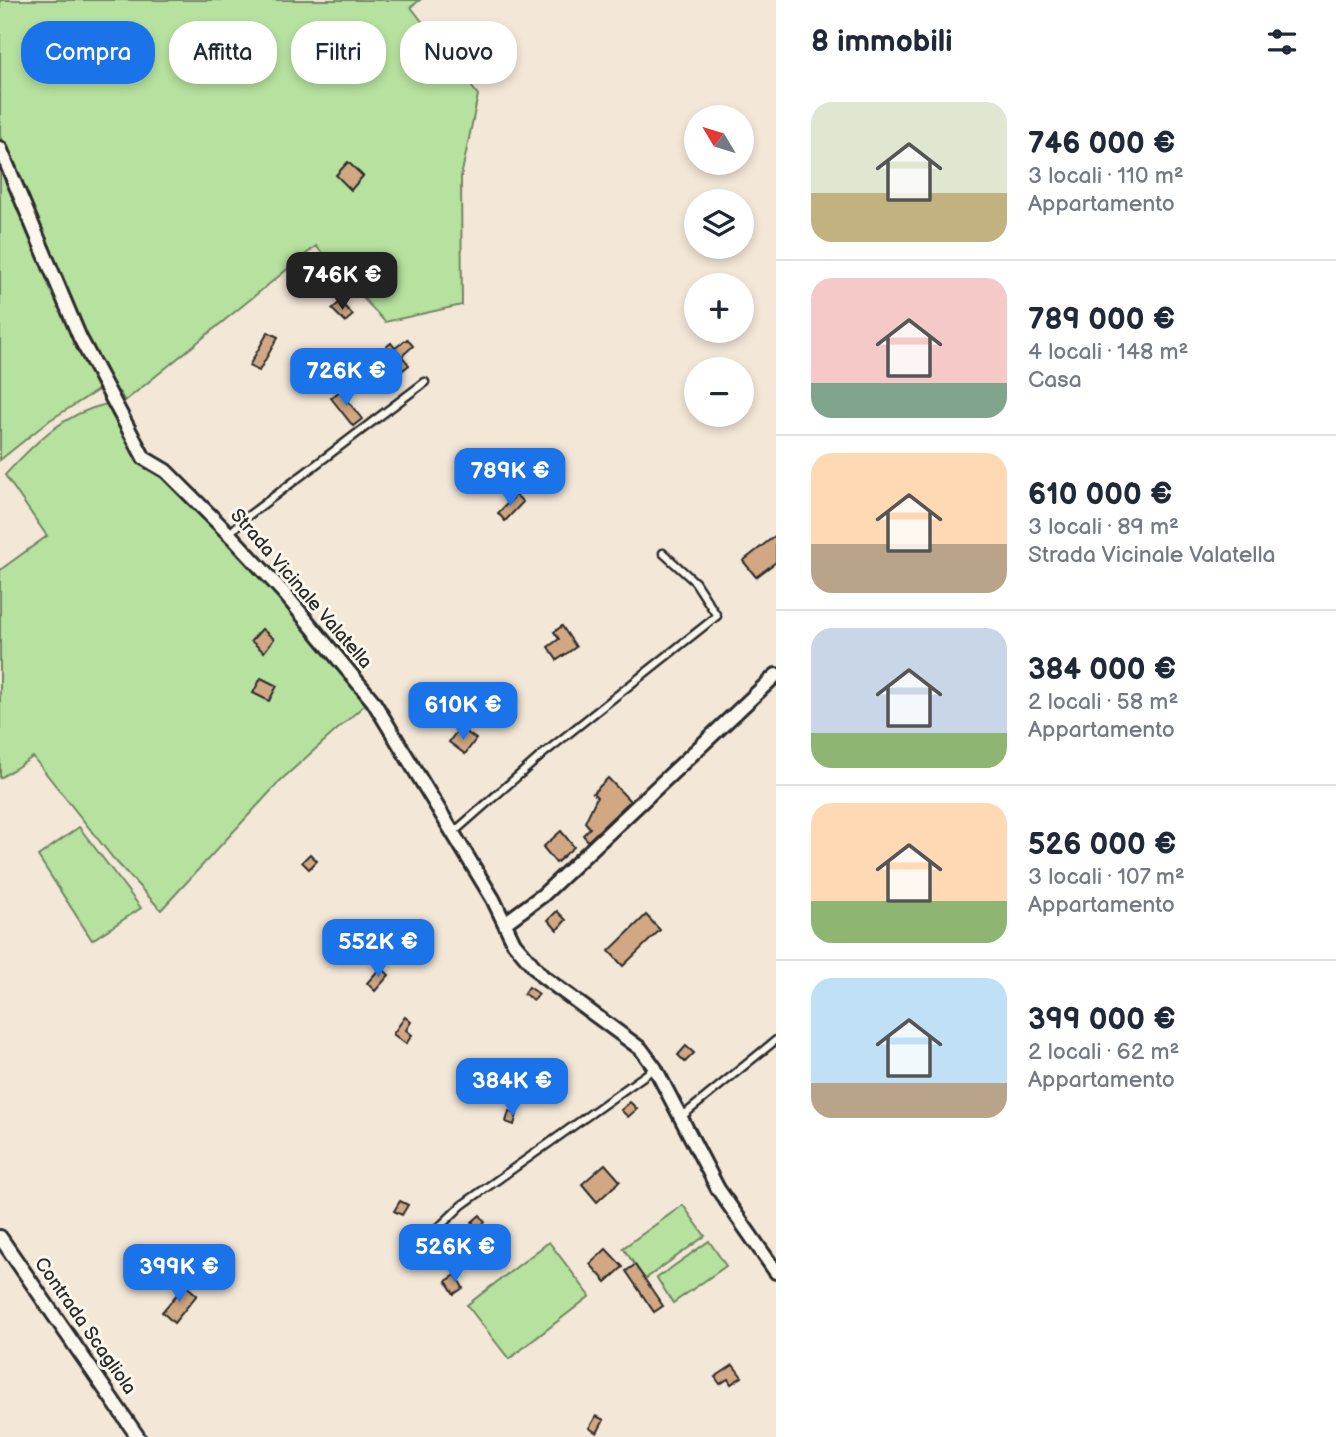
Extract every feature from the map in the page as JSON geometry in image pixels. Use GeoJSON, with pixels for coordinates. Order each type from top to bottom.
{"type":"FeatureCollection","features":[{"type":"Feature","properties":{"kind":"street","name":"Strada Vicinale Valatella"},"geometry":{"type":"LineString","coordinates":[[0,149],[80,338],[144,458],[166,471],[229,534],[284,593],[373,701],[454,832],[514,943],[541,976],[641,1049],[655,1068],[718,1189],[776,1272]]}},
{"type":"Feature","properties":{"kind":"street"},"geometry":{"type":"LineString","coordinates":[[505,923],[542,895],[776,675]]}},
{"type":"Feature","properties":{"kind":"street","name":"Contrada Scagliola"},"geometry":{"type":"LineString","coordinates":[[0,1237],[138,1437]]}},
{"type":"Feature","properties":{"kind":"lane"},"geometry":{"type":"LineString","coordinates":[[229,534],[244,519],[425,382]]}},
{"type":"Feature","properties":{"kind":"lane"},"geometry":{"type":"LineString","coordinates":[[454,832],[542,754],[717,616],[711,602],[695,582],[663,553]]}},
{"type":"Feature","properties":{"kind":"lane"},"geometry":{"type":"LineString","coordinates":[[680,1118],[776,1040]]}},
{"type":"Feature","properties":{"kind":"lane"},"geometry":{"type":"LineString","coordinates":[[434,1233],[463,1205],[655,1068]]}},
{"type":"Feature","properties":{"kind":"green space"},"geometry":{"type":"Polygon","coordinates":[[[0,0],[420,0],[411,7],[422,21],[400,21],[400,84],[470,84],[478,95],[461,177],[462,305],[385,322],[316,246],[125,401],[119,392],[113,394],[43,241],[0,136],[0,0]]]}},
{"type":"Feature","properties":{"kind":"green space"},"geometry":{"type":"Polygon","coordinates":[[[0,158],[98,390],[50,420],[0,460],[0,158]]]}},
{"type":"Feature","properties":{"kind":"green space"},"geometry":{"type":"Polygon","coordinates":[[[107,404],[136,458],[170,483],[228,540],[369,701],[281,780],[161,910],[113,858],[33,757],[0,778],[0,570],[47,536],[5,475],[39,441],[63,422],[107,404]]]}},
{"type":"Feature","properties":{"kind":"green space"},"geometry":{"type":"Polygon","coordinates":[[[79,827],[141,908],[92,940],[38,856],[79,827]]]}},
{"type":"Feature","properties":{"kind":"green space"},"geometry":{"type":"Polygon","coordinates":[[[683,1205],[705,1236],[645,1279],[623,1248],[683,1205]]]}},
{"type":"Feature","properties":{"kind":"green space"},"geometry":{"type":"Polygon","coordinates":[[[709,1241],[726,1266],[673,1303],[657,1278],[709,1241]]]}},
{"type":"Feature","properties":{"kind":"green space"},"geometry":{"type":"Polygon","coordinates":[[[549,1242],[590,1296],[509,1359],[467,1305],[549,1242]]]}},
{"type":"Feature","properties":{"kind":"building"},"geometry":{"type":"Polygon","coordinates":[[[348,162],[363,176],[351,190],[336,175],[348,162]]]}},
{"type":"Feature","properties":{"kind":"building"},"geometry":{"type":"Polygon","coordinates":[[[340,302],[353,315],[345,322],[332,309],[340,302]]]}},
{"type":"Feature","properties":{"kind":"building"},"geometry":{"type":"Polygon","coordinates":[[[268,332],[278,337],[259,371],[249,366],[268,332]]]}},
{"type":"Feature","properties":{"kind":"building"},"geometry":{"type":"Polygon","coordinates":[[[407,339],[413,346],[402,356],[409,365],[398,374],[391,366],[385,371],[379,363],[385,358],[380,352],[391,343],[395,348],[407,339]]]}},
{"type":"Feature","properties":{"kind":"building"},"geometry":{"type":"Polygon","coordinates":[[[340,391],[362,419],[353,426],[331,398],[340,391]]]}},
{"type":"Feature","properties":{"kind":"building"},"geometry":{"type":"Polygon","coordinates":[[[516,495],[523,502],[505,521],[498,513],[516,495]]]}},
{"type":"Feature","properties":{"kind":"building"},"geometry":{"type":"Polygon","coordinates":[[[776,535],[776,562],[756,577],[743,561],[776,535]]]}},
{"type":"Feature","properties":{"kind":"building"},"geometry":{"type":"Polygon","coordinates":[[[562,626],[576,647],[557,660],[548,647],[559,639],[554,632],[562,626]]]}},
{"type":"Feature","properties":{"kind":"building"},"geometry":{"type":"Polygon","coordinates":[[[262,629],[274,639],[264,652],[251,641],[262,629]]]}},
{"type":"Feature","properties":{"kind":"building"},"geometry":{"type":"Polygon","coordinates":[[[261,678],[277,686],[269,701],[253,693],[261,678]]]}},
{"type":"Feature","properties":{"kind":"building"},"geometry":{"type":"Polygon","coordinates":[[[457,731],[463,736],[466,732],[476,739],[465,754],[449,742],[457,731]]]}},
{"type":"Feature","properties":{"kind":"building"},"geometry":{"type":"Polygon","coordinates":[[[608,778],[630,801],[588,841],[583,835],[590,828],[585,822],[597,797],[593,793],[608,778]]]}},
{"type":"Feature","properties":{"kind":"building"},"geometry":{"type":"Polygon","coordinates":[[[561,831],[574,847],[556,863],[543,847],[561,831]]]}},
{"type":"Feature","properties":{"kind":"building"},"geometry":{"type":"Polygon","coordinates":[[[310,854],[317,861],[309,869],[302,862],[310,854]]]}},
{"type":"Feature","properties":{"kind":"building"},"geometry":{"type":"Polygon","coordinates":[[[557,911],[566,920],[557,930],[548,920],[557,911]]]}},
{"type":"Feature","properties":{"kind":"building"},"geometry":{"type":"Polygon","coordinates":[[[646,915],[660,930],[623,966],[609,951],[646,915]]]}},
{"type":"Feature","properties":{"kind":"building"},"geometry":{"type":"Polygon","coordinates":[[[381,967],[389,975],[375,991],[367,983],[381,967]]]}},
{"type":"Feature","properties":{"kind":"building"},"geometry":{"type":"Polygon","coordinates":[[[529,987],[539,994],[534,1000],[524,994],[529,987]]]}},
{"type":"Feature","properties":{"kind":"building"},"geometry":{"type":"Polygon","coordinates":[[[405,1017],[411,1022],[406,1030],[412,1035],[406,1044],[393,1034],[405,1017]]]}},
{"type":"Feature","properties":{"kind":"building"},"geometry":{"type":"Polygon","coordinates":[[[686,1046],[694,1053],[685,1062],[678,1055],[686,1046]]]}},
{"type":"Feature","properties":{"kind":"building"},"geometry":{"type":"Polygon","coordinates":[[[630,1102],[637,1109],[628,1117],[621,1110],[630,1102]]]}},
{"type":"Feature","properties":{"kind":"building"},"geometry":{"type":"Polygon","coordinates":[[[509,1111],[517,1114],[514,1125],[506,1122],[509,1111]]]}},
{"type":"Feature","properties":{"kind":"building"},"geometry":{"type":"Polygon","coordinates":[[[605,1164],[620,1181],[597,1202],[582,1184],[605,1164]]]}},
{"type":"Feature","properties":{"kind":"building"},"geometry":{"type":"Polygon","coordinates":[[[400,1201],[408,1205],[402,1215],[394,1211],[400,1201]]]}},
{"type":"Feature","properties":{"kind":"building"},"geometry":{"type":"Polygon","coordinates":[[[480,1215],[485,1222],[477,1229],[472,1222],[480,1215]]]}},
{"type":"Feature","properties":{"kind":"building"},"geometry":{"type":"Polygon","coordinates":[[[606,1249],[623,1267],[606,1282],[590,1264],[606,1249]]]}},
{"type":"Feature","properties":{"kind":"building"},"geometry":{"type":"Polygon","coordinates":[[[635,1265],[663,1306],[654,1312],[626,1271],[635,1265]]]}},
{"type":"Feature","properties":{"kind":"building"},"geometry":{"type":"Polygon","coordinates":[[[456,1275],[463,1288],[454,1294],[446,1281],[456,1275]]]}},
{"type":"Feature","properties":{"kind":"building"},"geometry":{"type":"Polygon","coordinates":[[[185,1285],[197,1295],[174,1323],[162,1312],[185,1285]]]}},
{"type":"Feature","properties":{"kind":"building"},"geometry":{"type":"Polygon","coordinates":[[[733,1365],[742,1377],[731,1384],[728,1379],[720,1384],[715,1377],[733,1365]]]}},
{"type":"Feature","properties":{"kind":"building"},"geometry":{"type":"Polygon","coordinates":[[[596,1416],[604,1420],[597,1433],[589,1428],[596,1416]]]}}]}
